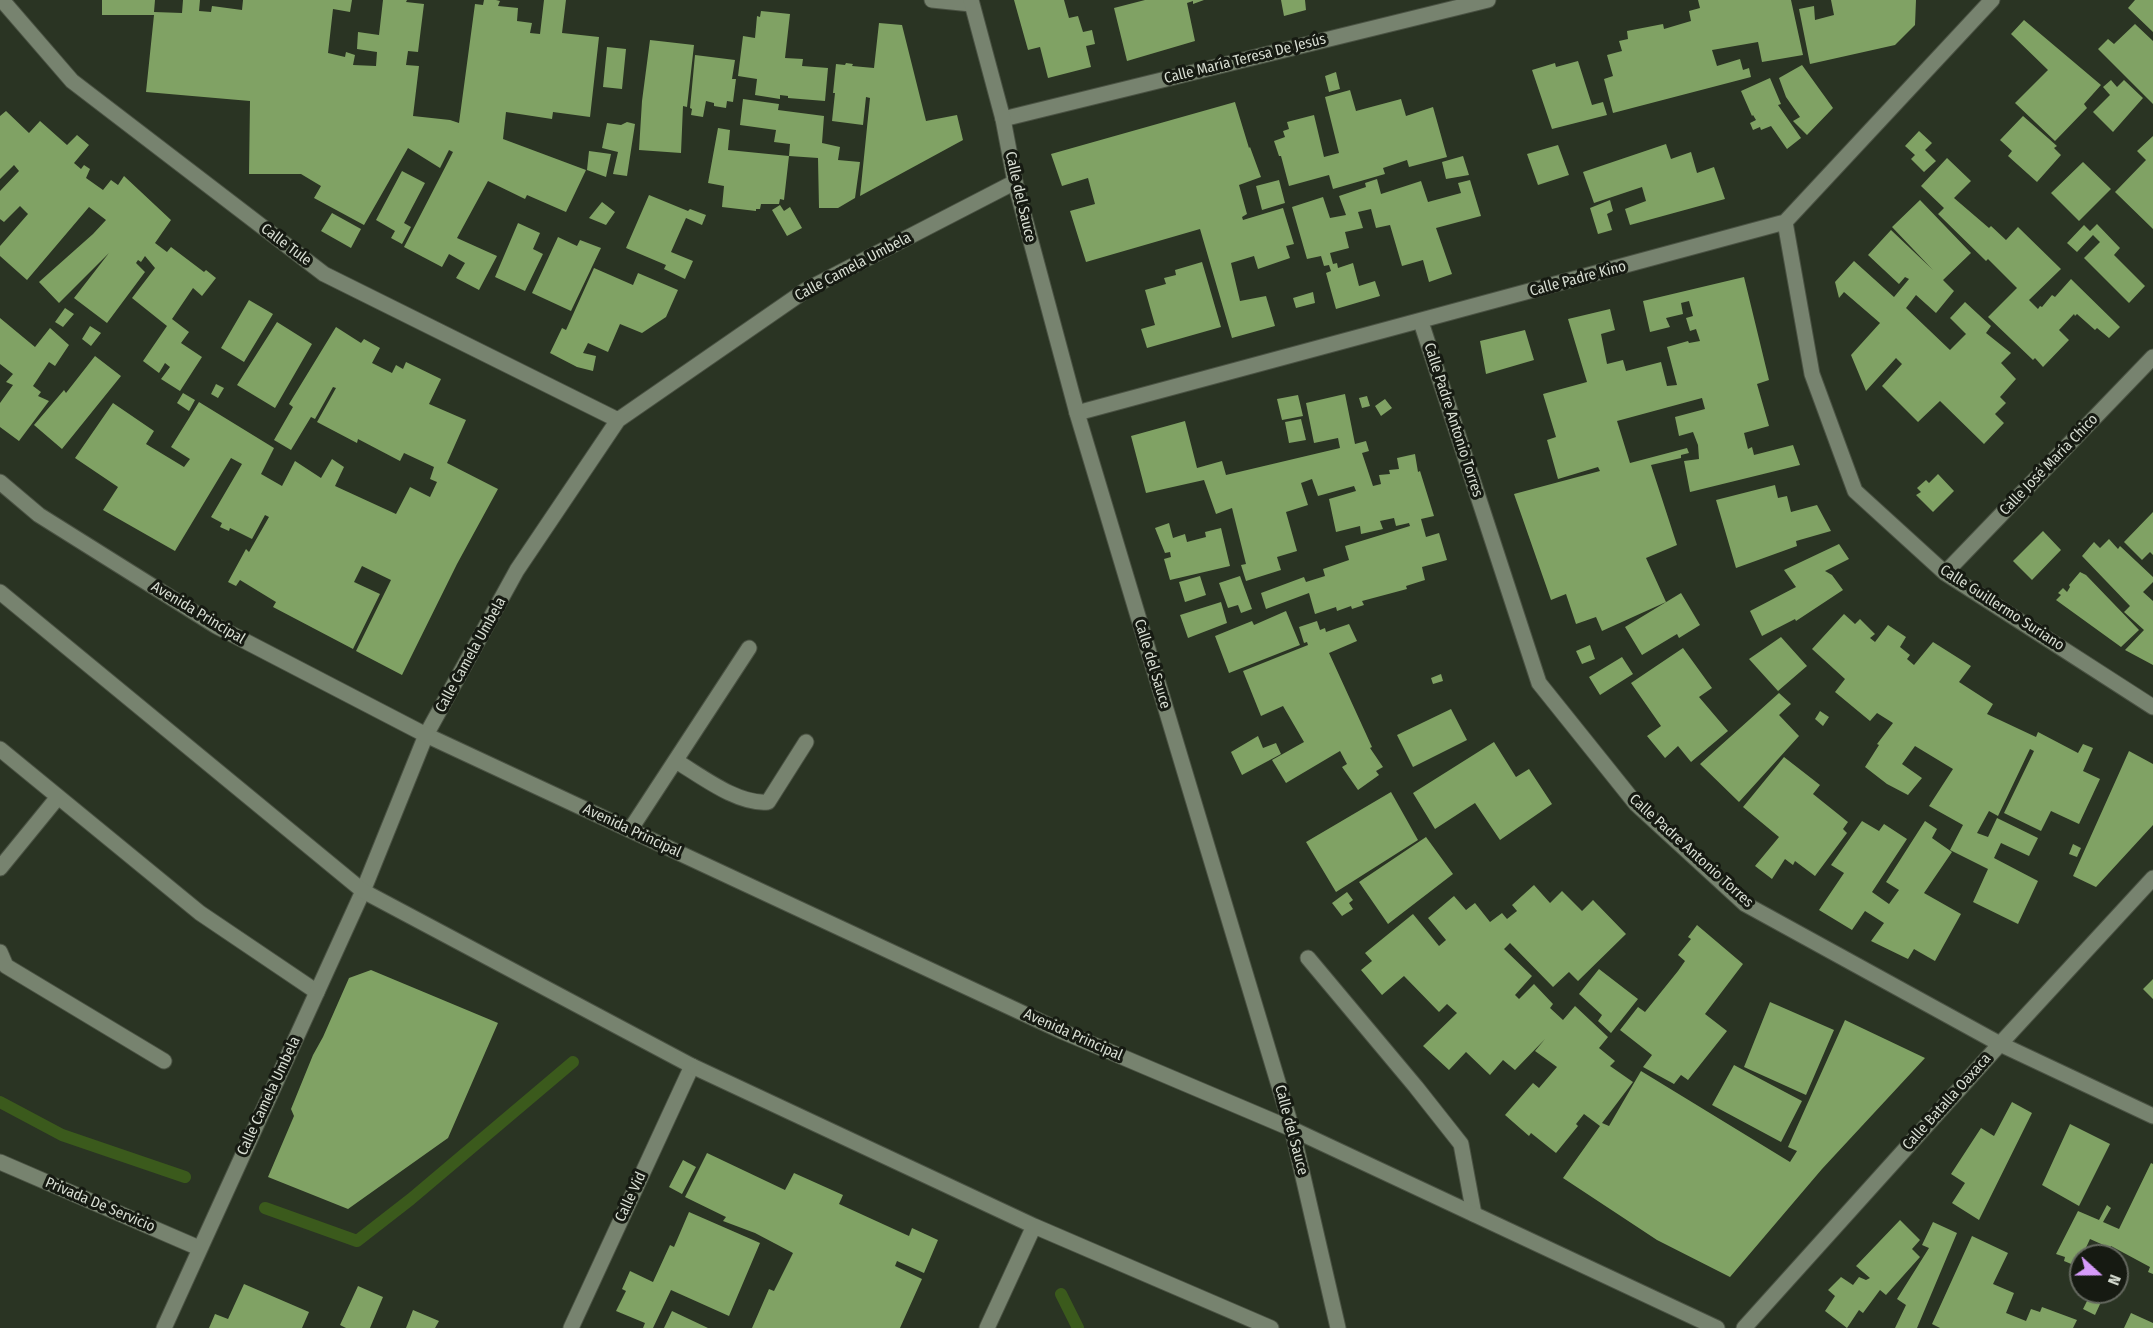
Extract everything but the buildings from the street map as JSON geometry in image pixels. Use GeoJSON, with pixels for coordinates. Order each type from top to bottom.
{"type":"FeatureCollection","features":[{"type":"Feature","properties":{"kind":"street","name":"Calle Tule"},"geometry":{"type":"LineString","coordinates":[[2,0],[72,81],[324,274],[618,420]]}},
{"type":"Feature","properties":{"kind":"street"},"geometry":{"type":"LineString","coordinates":[[932,0],[971,2]]}},
{"type":"Feature","properties":{"kind":"street","name":"Calle María Teresa De Jesús"},"geometry":{"type":"LineString","coordinates":[[1003,118],[1488,0]]}},
{"type":"Feature","properties":{"kind":"street"},"geometry":{"type":"LineString","coordinates":[[1785,222],[1992,0]]}},
{"type":"Feature","properties":{"kind":"street","name":"Calle del Sauce"},"geometry":{"type":"LineString","coordinates":[[971,2],[1003,118],[1014,182],[1077,413],[1292,1129],[1338,1328]]}},
{"type":"Feature","properties":{"kind":"street","name":"Calle Camela Umbela"},"geometry":{"type":"LineString","coordinates":[[164,1328],[363,891],[426,735],[517,570],[618,420],[806,290],[1014,182]]}},
{"type":"Feature","properties":{"kind":"street","name":"Calle Padre Kino"},"geometry":{"type":"LineString","coordinates":[[1077,413],[1785,222]]}},
{"type":"Feature","properties":{"kind":"street","name":"Calle Guillermo Suriano"},"geometry":{"type":"LineString","coordinates":[[1785,222],[1812,374],[1855,491],[1945,573],[2153,707]]}},
{"type":"Feature","properties":{"kind":"street","name":"Calle Padre Antonio Torres"},"geometry":{"type":"LineString","coordinates":[[1421,322],[1539,683],[1635,804],[1745,904],[2000,1044],[2153,1116]]}},
{"type":"Feature","properties":{"kind":"street","name":"Calle José María Chico"},"geometry":{"type":"LineString","coordinates":[[1945,573],[2153,357]]}},
{"type":"Feature","properties":{"kind":"street","name":"Avenida Principal"},"geometry":{"type":"LineString","coordinates":[[0,482],[39,515],[216,626],[426,735],[1061,1031],[1292,1129],[1717,1328]]}},
{"type":"Feature","properties":{"kind":"street"},"geometry":{"type":"LineString","coordinates":[[0,592],[363,891],[692,1066],[1034,1226],[1271,1328]]}},
{"type":"Feature","properties":{"kind":"street"},"geometry":{"type":"LineString","coordinates":[[630,830],[749,648]]}},
{"type":"Feature","properties":{"kind":"street"},"geometry":{"type":"LineString","coordinates":[[676,761],[738,797],[756,803],[768,802],[806,742]]}},
{"type":"Feature","properties":{"kind":"street"},"geometry":{"type":"LineString","coordinates":[[0,749],[200,913],[317,992]]}},
{"type":"Feature","properties":{"kind":"street"},"geometry":{"type":"LineString","coordinates":[[0,868],[58,797]]}},
{"type":"Feature","properties":{"kind":"street","name":"Calle Batalla Oaxaca"},"geometry":{"type":"LineString","coordinates":[[1744,1328],[2153,878]]}},
{"type":"Feature","properties":{"kind":"street"},"geometry":{"type":"LineString","coordinates":[[0,952],[6,966],[164,1061]]}},
{"type":"Feature","properties":{"kind":"street"},"geometry":{"type":"LineString","coordinates":[[1308,958],[1461,1144],[1474,1214]]}},
{"type":"Feature","properties":{"kind":"street","name":"Calle Vid"},"geometry":{"type":"LineString","coordinates":[[571,1328],[692,1066]]}},
{"type":"Feature","properties":{"kind":"street","name":"Privada De Servicio"},"geometry":{"type":"LineString","coordinates":[[0,1162],[200,1248]]}},
{"type":"Feature","properties":{"kind":"street"},"geometry":{"type":"LineString","coordinates":[[987,1328],[1034,1226]]}},
{"type":"Feature","properties":{"kind":"waterway"},"geometry":{"type":"LineString","coordinates":[[265,1208],[357,1241],[411,1199],[573,1062]]}},
{"type":"Feature","properties":{"kind":"waterway"},"geometry":{"type":"LineString","coordinates":[[0,1102],[62,1135],[185,1177]]}},
{"type":"Feature","properties":{"kind":"waterway"},"geometry":{"type":"LineString","coordinates":[[1061,1294],[1078,1328]]}}]}
